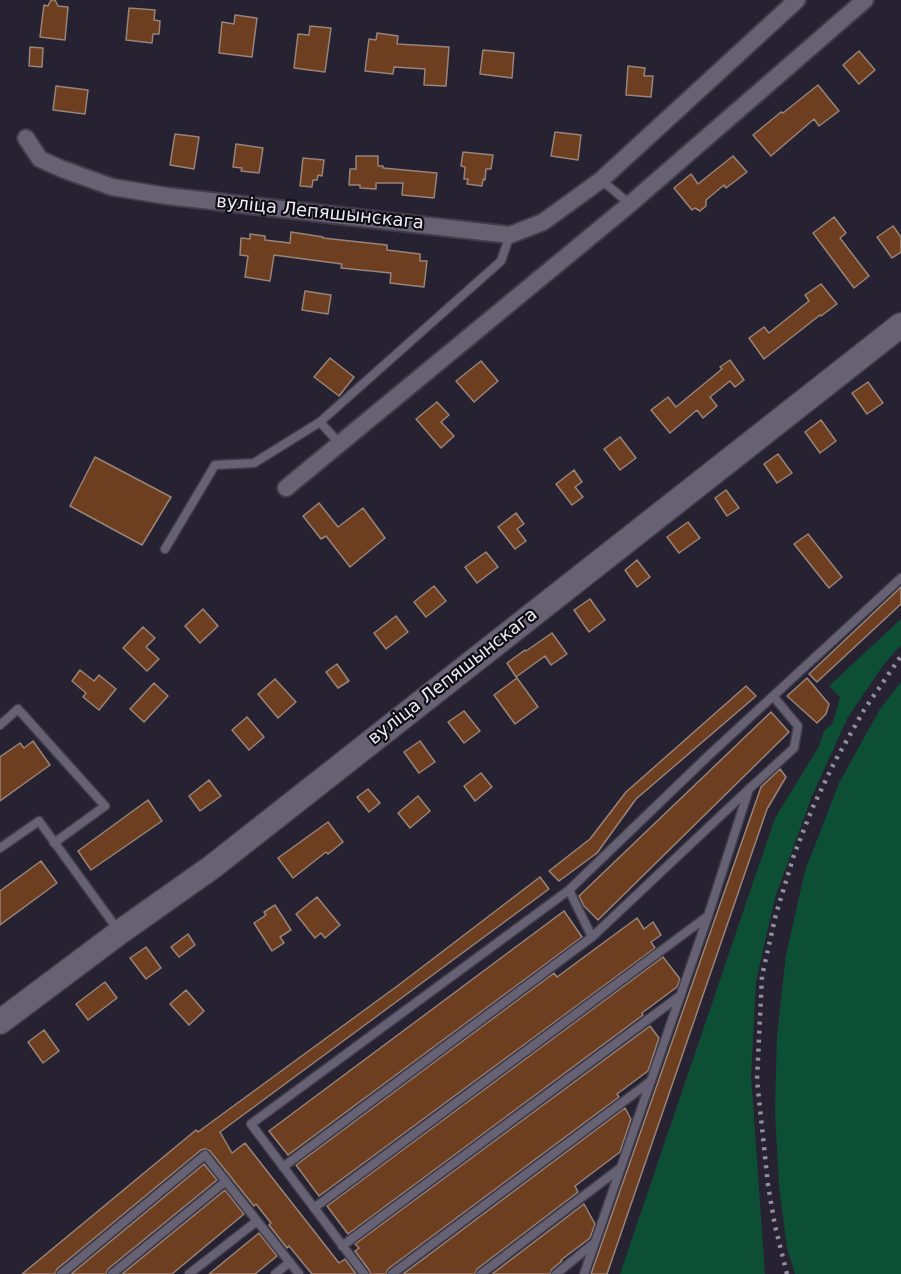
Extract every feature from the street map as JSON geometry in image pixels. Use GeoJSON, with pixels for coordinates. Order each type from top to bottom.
{"type":"FeatureCollection","features":[{"type":"Feature","properties":{"kind":"street","name":"вуліца Лепяшынскага"},"geometry":{"type":"LineString","coordinates":[[26,138],[40,159],[112,187],[168,196],[510,235],[543,222],[601,180],[797,0]]}},
{"type":"Feature","properties":{"kind":"street"},"geometry":{"type":"LineString","coordinates":[[285,488],[630,204],[865,0]]}},
{"type":"Feature","properties":{"kind":"street","name":"вуліца Лепяшынскага"},"geometry":{"type":"LineString","coordinates":[[0,1022],[120,932],[212,867],[901,325]]}},
{"type":"Feature","properties":{"kind":"lane"},"geometry":{"type":"LineString","coordinates":[[601,180],[630,204]]}},
{"type":"Feature","properties":{"kind":"lane"},"geometry":{"type":"LineString","coordinates":[[165,549],[215,465],[254,463],[320,422],[501,261],[510,235]]}},
{"type":"Feature","properties":{"kind":"lane"},"geometry":{"type":"LineString","coordinates":[[320,422],[340,444]]}},
{"type":"Feature","properties":{"kind":"lane"},"geometry":{"type":"LineString","coordinates":[[364,1274],[251,1124],[569,890],[901,578]]}},
{"type":"Feature","properties":{"kind":"lane"},"geometry":{"type":"LineString","coordinates":[[283,1167],[592,937],[794,748],[798,726],[773,696]]}},
{"type":"Feature","properties":{"kind":"lane"},"geometry":{"type":"LineString","coordinates":[[0,725],[18,710],[105,806],[54,843]]}},
{"type":"Feature","properties":{"kind":"lane"},"geometry":{"type":"LineString","coordinates":[[584,1274],[708,916],[749,789]]}},
{"type":"Feature","properties":{"kind":"lane"},"geometry":{"type":"LineString","coordinates":[[0,848],[39,821],[120,932]]}},
{"type":"Feature","properties":{"kind":"lane"},"geometry":{"type":"LineString","coordinates":[[569,890],[592,937]]}},
{"type":"Feature","properties":{"kind":"lane"},"geometry":{"type":"LineString","coordinates":[[314,1208],[708,916]]}},
{"type":"Feature","properties":{"kind":"lane"},"geometry":{"type":"LineString","coordinates":[[342,1246],[681,995]]}},
{"type":"Feature","properties":{"kind":"lane"},"geometry":{"type":"LineString","coordinates":[[392,1274],[651,1081]]}},
{"type":"Feature","properties":{"kind":"lane"},"geometry":{"type":"LineString","coordinates":[[61,1274],[205,1155],[299,1274]]}},
{"type":"Feature","properties":{"kind":"lane"},"geometry":{"type":"LineString","coordinates":[[481,1274],[620,1168]]}},
{"type":"Feature","properties":{"kind":"lane"},"geometry":{"type":"LineString","coordinates":[[112,1274],[226,1181]]}},
{"type":"Feature","properties":{"kind":"lane"},"geometry":{"type":"LineString","coordinates":[[189,1274],[257,1221]]}},
{"type":"Feature","properties":{"kind":"lane"},"geometry":{"type":"LineString","coordinates":[[556,1274],[594,1243]]}},
{"type":"Feature","properties":{"kind":"lane"},"geometry":{"type":"LineString","coordinates":[[275,1274],[290,1262]]}},
{"type":"Feature","properties":{"kind":"green space"},"geometry":{"type":"Polygon","coordinates":[[[901,619],[901,645],[884,664],[848,717],[812,796],[775,898],[756,981],[751,1076],[765,1274],[620,1274],[775,818],[818,748],[824,731],[833,723],[840,697],[829,686],[901,619]]]}},
{"type":"Feature","properties":{"kind":"green space"},"geometry":{"type":"Polygon","coordinates":[[[901,682],[901,1274],[795,1274],[787,1248],[779,1185],[775,1111],[777,1036],[786,955],[805,871],[839,783],[880,709],[901,682]]]}},
{"type":"Feature","properties":{"kind":"building"},"geometry":{"type":"Polygon","coordinates":[[[51,0],[55,0],[58,6],[68,7],[65,40],[40,37],[44,5],[48,6],[51,0]]]}},
{"type":"Feature","properties":{"kind":"building"},"geometry":{"type":"Polygon","coordinates":[[[129,8],[155,10],[154,20],[160,21],[159,34],[153,34],[152,43],[126,40],[129,8]]]}},
{"type":"Feature","properties":{"kind":"building"},"geometry":{"type":"Polygon","coordinates":[[[235,15],[257,18],[252,57],[219,53],[222,22],[234,24],[235,15]]]}},
{"type":"Feature","properties":{"kind":"building"},"geometry":{"type":"Polygon","coordinates":[[[310,26],[331,28],[325,72],[294,68],[298,34],[309,35],[310,26]]]}},
{"type":"Feature","properties":{"kind":"building"},"geometry":{"type":"Polygon","coordinates":[[[377,33],[398,36],[397,44],[449,47],[446,86],[424,85],[425,69],[394,67],[393,74],[365,71],[369,39],[376,40],[377,33]]]}},
{"type":"Feature","properties":{"kind":"building"},"geometry":{"type":"Polygon","coordinates":[[[30,47],[43,48],[42,67],[29,66],[30,47]]]}},
{"type":"Feature","properties":{"kind":"building"},"geometry":{"type":"Polygon","coordinates":[[[483,50],[514,53],[512,78],[480,74],[483,50]]]}},
{"type":"Feature","properties":{"kind":"building"},"geometry":{"type":"Polygon","coordinates":[[[859,51],[875,70],[859,84],[843,65],[859,51]]]}},
{"type":"Feature","properties":{"kind":"building"},"geometry":{"type":"Polygon","coordinates":[[[628,66],[645,68],[644,76],[653,76],[651,97],[626,95],[628,66]]]}},
{"type":"Feature","properties":{"kind":"building"},"geometry":{"type":"Polygon","coordinates":[[[818,85],[839,111],[819,126],[814,119],[771,156],[753,135],[818,85]]]}},
{"type":"Feature","properties":{"kind":"building"},"geometry":{"type":"Polygon","coordinates":[[[56,86],[88,90],[85,114],[53,110],[56,86]]]}},
{"type":"Feature","properties":{"kind":"building"},"geometry":{"type":"Polygon","coordinates":[[[555,132],[581,135],[578,160],[551,156],[555,132]]]}},
{"type":"Feature","properties":{"kind":"building"},"geometry":{"type":"Polygon","coordinates":[[[175,134],[199,137],[194,169],[170,165],[175,134]]]}},
{"type":"Feature","properties":{"kind":"building"},"geometry":{"type":"Polygon","coordinates":[[[236,144],[263,148],[259,173],[241,171],[242,168],[233,167],[236,144]]]}},
{"type":"Feature","properties":{"kind":"building"},"geometry":{"type":"Polygon","coordinates":[[[463,152],[493,155],[491,169],[486,169],[482,186],[467,184],[468,179],[464,179],[465,167],[461,166],[463,152]]]}},
{"type":"Feature","properties":{"kind":"building"},"geometry":{"type":"Polygon","coordinates":[[[356,156],[378,156],[378,166],[383,166],[383,168],[437,173],[434,198],[402,195],[403,183],[376,183],[376,189],[349,185],[350,169],[356,169],[356,156]]]}},
{"type":"Feature","properties":{"kind":"building"},"geometry":{"type":"Polygon","coordinates":[[[733,156],[747,172],[726,188],[724,185],[706,200],[706,206],[700,211],[695,208],[692,210],[674,188],[691,174],[698,184],[733,156]]]}},
{"type":"Feature","properties":{"kind":"building"},"geometry":{"type":"Polygon","coordinates":[[[303,158],[324,160],[322,176],[318,175],[317,180],[313,180],[312,187],[300,186],[303,158]]]}},
{"type":"Feature","properties":{"kind":"building"},"geometry":{"type":"Polygon","coordinates":[[[834,217],[846,233],[840,238],[869,276],[854,288],[813,233],[834,217]]]}},
{"type":"Feature","properties":{"kind":"building"},"geometry":{"type":"Polygon","coordinates":[[[893,226],[901,237],[901,252],[892,258],[877,237],[893,226]]]}},
{"type":"Feature","properties":{"kind":"building"},"geometry":{"type":"Polygon","coordinates":[[[291,232],[387,245],[387,250],[420,254],[420,261],[427,261],[424,287],[390,283],[391,273],[341,268],[342,264],[274,255],[270,281],[245,277],[248,256],[240,255],[241,238],[250,239],[250,234],[265,236],[265,240],[290,243],[291,232]]]}},
{"type":"Feature","properties":{"kind":"building"},"geometry":{"type":"Polygon","coordinates":[[[821,284],[837,304],[764,359],[749,338],[764,327],[769,333],[809,301],[805,295],[821,284]]]}},
{"type":"Feature","properties":{"kind":"building"},"geometry":{"type":"Polygon","coordinates":[[[305,291],[331,295],[328,314],[302,310],[305,291]]]}},
{"type":"Feature","properties":{"kind":"building"},"geometry":{"type":"Polygon","coordinates":[[[330,358],[354,377],[339,396],[314,377],[330,358]]]}},
{"type":"Feature","properties":{"kind":"building"},"geometry":{"type":"Polygon","coordinates":[[[730,360],[744,380],[735,387],[730,381],[710,397],[717,406],[703,418],[697,410],[670,433],[651,410],[668,397],[676,407],[730,360]]]}},
{"type":"Feature","properties":{"kind":"building"},"geometry":{"type":"Polygon","coordinates":[[[481,361],[498,381],[474,402],[456,381],[481,361]]]}},
{"type":"Feature","properties":{"kind":"building"},"geometry":{"type":"Polygon","coordinates":[[[868,382],[883,403],[867,414],[852,393],[868,382]]]}},
{"type":"Feature","properties":{"kind":"building"},"geometry":{"type":"Polygon","coordinates":[[[437,402],[449,415],[441,422],[454,436],[441,448],[416,419],[437,402]]]}},
{"type":"Feature","properties":{"kind":"building"},"geometry":{"type":"Polygon","coordinates":[[[821,420],[836,441],[820,453],[805,432],[821,420]]]}},
{"type":"Feature","properties":{"kind":"building"},"geometry":{"type":"Polygon","coordinates":[[[620,437],[636,458],[620,470],[604,449],[620,437]]]}},
{"type":"Feature","properties":{"kind":"building"},"geometry":{"type":"Polygon","coordinates":[[[778,454],[792,473],[777,483],[764,464],[778,454]]]}},
{"type":"Feature","properties":{"kind":"building"},"geometry":{"type":"Polygon","coordinates":[[[95,457],[171,497],[142,545],[70,506],[95,457]]]}},
{"type":"Feature","properties":{"kind":"building"},"geometry":{"type":"Polygon","coordinates":[[[574,470],[582,482],[575,487],[583,497],[572,505],[556,484],[574,470]]]}},
{"type":"Feature","properties":{"kind":"building"},"geometry":{"type":"Polygon","coordinates":[[[726,490],[739,508],[727,516],[715,498],[726,490]]]}},
{"type":"Feature","properties":{"kind":"building"},"geometry":{"type":"Polygon","coordinates":[[[319,503],[338,527],[363,508],[385,538],[350,567],[326,536],[321,539],[303,516],[319,503]]]}},
{"type":"Feature","properties":{"kind":"building"},"geometry":{"type":"Polygon","coordinates":[[[516,513],[524,524],[517,529],[526,541],[515,549],[498,527],[516,513]]]}},
{"type":"Feature","properties":{"kind":"building"},"geometry":{"type":"Polygon","coordinates":[[[688,522],[700,538],[679,553],[667,537],[688,522]]]}},
{"type":"Feature","properties":{"kind":"building"},"geometry":{"type":"Polygon","coordinates":[[[808,534],[842,577],[829,588],[794,544],[808,534]]]}},
{"type":"Feature","properties":{"kind":"building"},"geometry":{"type":"Polygon","coordinates":[[[486,552],[498,567],[477,583],[465,567],[486,552]]]}},
{"type":"Feature","properties":{"kind":"building"},"geometry":{"type":"Polygon","coordinates":[[[637,560],[650,577],[637,587],[625,570],[637,560]]]}},
{"type":"Feature","properties":{"kind":"building"},"geometry":{"type":"Polygon","coordinates":[[[434,586],[446,601],[426,617],[414,602],[434,586]]]}},
{"type":"Feature","properties":{"kind":"building"},"geometry":{"type":"Polygon","coordinates":[[[901,587],[901,604],[817,682],[809,674],[901,587]]]}},
{"type":"Feature","properties":{"kind":"building"},"geometry":{"type":"Polygon","coordinates":[[[590,599],[605,620],[589,632],[574,610],[590,599]]]}},
{"type":"Feature","properties":{"kind":"building"},"geometry":{"type":"Polygon","coordinates":[[[203,609],[218,626],[200,643],[185,626],[203,609]]]}},
{"type":"Feature","properties":{"kind":"building"},"geometry":{"type":"Polygon","coordinates":[[[396,616],[408,632],[386,649],[374,633],[396,616]]]}},
{"type":"Feature","properties":{"kind":"building"},"geometry":{"type":"Polygon","coordinates":[[[143,627],[155,638],[146,647],[159,659],[147,671],[123,648],[143,627]]]}},
{"type":"Feature","properties":{"kind":"building"},"geometry":{"type":"Polygon","coordinates":[[[552,633],[567,654],[551,665],[545,656],[516,677],[507,663],[552,633]]]}},
{"type":"Feature","properties":{"kind":"building"},"geometry":{"type":"Polygon","coordinates":[[[337,664],[349,681],[338,688],[326,672],[337,664]]]}},
{"type":"Feature","properties":{"kind":"building"},"geometry":{"type":"Polygon","coordinates":[[[80,670],[94,681],[99,675],[116,689],[99,710],[83,697],[86,693],[72,681],[80,670]]]}},
{"type":"Feature","properties":{"kind":"building"},"geometry":{"type":"Polygon","coordinates":[[[517,678],[538,707],[515,724],[494,695],[517,678]]]}},
{"type":"Feature","properties":{"kind":"building"},"geometry":{"type":"Polygon","coordinates":[[[807,678],[829,704],[826,714],[817,723],[787,696],[807,678]]]}},
{"type":"Feature","properties":{"kind":"building"},"geometry":{"type":"Polygon","coordinates":[[[275,679],[296,702],[278,718],[258,694],[275,679]]]}},
{"type":"Feature","properties":{"kind":"building"},"geometry":{"type":"Polygon","coordinates":[[[154,683],[168,696],[144,722],[130,709],[154,683]]]}},
{"type":"Feature","properties":{"kind":"building"},"geometry":{"type":"Polygon","coordinates":[[[746,686],[756,696],[636,799],[597,853],[559,881],[549,871],[590,839],[626,792],[746,686]]]}},
{"type":"Feature","properties":{"kind":"building"},"geometry":{"type":"Polygon","coordinates":[[[464,711],[480,731],[464,743],[448,722],[464,711]]]}},
{"type":"Feature","properties":{"kind":"building"},"geometry":{"type":"Polygon","coordinates":[[[771,712],[789,732],[598,920],[584,906],[579,896],[771,712]]]}},
{"type":"Feature","properties":{"kind":"building"},"geometry":{"type":"Polygon","coordinates":[[[247,717],[264,737],[249,750],[232,730],[247,717]]]}},
{"type":"Feature","properties":{"kind":"building"},"geometry":{"type":"Polygon","coordinates":[[[33,741],[50,765],[0,801],[0,757],[20,743],[24,748],[33,741]]]}},
{"type":"Feature","properties":{"kind":"building"},"geometry":{"type":"Polygon","coordinates":[[[420,741],[435,762],[419,773],[404,752],[420,741]]]}},
{"type":"Feature","properties":{"kind":"building"},"geometry":{"type":"Polygon","coordinates":[[[780,769],[786,777],[767,809],[607,1274],[591,1274],[761,787],[780,769]]]}},
{"type":"Feature","properties":{"kind":"building"},"geometry":{"type":"Polygon","coordinates":[[[481,773],[492,787],[475,801],[464,786],[481,773]]]}},
{"type":"Feature","properties":{"kind":"building"},"geometry":{"type":"Polygon","coordinates":[[[209,780],[221,796],[200,811],[189,796],[209,780]]]}},
{"type":"Feature","properties":{"kind":"building"},"geometry":{"type":"Polygon","coordinates":[[[368,789],[380,803],[369,812],[357,797],[368,789]]]}},
{"type":"Feature","properties":{"kind":"building"},"geometry":{"type":"Polygon","coordinates":[[[418,796],[430,811],[410,828],[398,813],[418,796]]]}},
{"type":"Feature","properties":{"kind":"building"},"geometry":{"type":"Polygon","coordinates":[[[148,800],[162,821],[91,870],[78,851],[148,800]]]}},
{"type":"Feature","properties":{"kind":"building"},"geometry":{"type":"Polygon","coordinates":[[[328,822],[343,842],[328,854],[326,852],[293,878],[278,858],[328,822]]]}},
{"type":"Feature","properties":{"kind":"building"},"geometry":{"type":"Polygon","coordinates":[[[41,861],[57,883],[0,925],[0,891],[41,861]]]}},
{"type":"Feature","properties":{"kind":"building"},"geometry":{"type":"Polygon","coordinates":[[[540,877],[549,889],[220,1132],[232,1153],[245,1143],[339,1263],[345,1259],[356,1274],[312,1274],[289,1246],[287,1248],[256,1204],[254,1206],[210,1151],[205,1149],[57,1269],[55,1274],[22,1274],[196,1130],[198,1132],[400,984],[540,877]]]}},
{"type":"Feature","properties":{"kind":"building"},"geometry":{"type":"Polygon","coordinates":[[[317,897],[340,925],[325,938],[321,933],[315,938],[296,914],[317,897]]]}},
{"type":"Feature","properties":{"kind":"building"},"geometry":{"type":"Polygon","coordinates":[[[275,905],[291,930],[280,937],[284,943],[272,951],[254,923],[266,915],[264,912],[275,905]]]}},
{"type":"Feature","properties":{"kind":"building"},"geometry":{"type":"Polygon","coordinates":[[[564,911],[582,937],[288,1155],[269,1131],[564,911]]]}},
{"type":"Feature","properties":{"kind":"building"},"geometry":{"type":"Polygon","coordinates":[[[637,918],[644,929],[653,922],[661,935],[651,942],[655,948],[319,1196],[296,1165],[554,973],[557,977],[637,918]]]}},
{"type":"Feature","properties":{"kind":"building"},"geometry":{"type":"Polygon","coordinates":[[[188,934],[195,945],[179,957],[171,947],[188,934]]]}},
{"type":"Feature","properties":{"kind":"building"},"geometry":{"type":"Polygon","coordinates":[[[146,947],[161,968],[146,979],[130,958],[146,947]]]}},
{"type":"Feature","properties":{"kind":"building"},"geometry":{"type":"Polygon","coordinates":[[[663,957],[680,979],[677,987],[642,1013],[643,1015],[348,1234],[327,1206],[663,957]]]}},
{"type":"Feature","properties":{"kind":"building"},"geometry":{"type":"Polygon","coordinates":[[[105,982],[117,998],[88,1020],[76,1004],[105,982]]]}},
{"type":"Feature","properties":{"kind":"building"},"geometry":{"type":"Polygon","coordinates":[[[186,990],[204,1011],[189,1025],[170,1004],[186,990]]]}},
{"type":"Feature","properties":{"kind":"building"},"geometry":{"type":"Polygon","coordinates":[[[650,1026],[659,1038],[648,1071],[617,1094],[619,1097],[388,1269],[386,1274],[370,1274],[355,1251],[359,1248],[355,1244],[650,1026]]]}},
{"type":"Feature","properties":{"kind":"building"},"geometry":{"type":"Polygon","coordinates":[[[44,1030],[59,1051],[43,1063],[28,1042],[44,1030]]]}},
{"type":"Feature","properties":{"kind":"building"},"geometry":{"type":"Polygon","coordinates":[[[625,1108],[631,1119],[620,1152],[575,1186],[578,1192],[477,1269],[475,1274],[403,1274],[625,1108]]]}},
{"type":"Feature","properties":{"kind":"building"},"geometry":{"type":"Polygon","coordinates":[[[204,1164],[217,1180],[108,1269],[106,1274],[71,1274],[204,1164]]]}},
{"type":"Feature","properties":{"kind":"building"},"geometry":{"type":"Polygon","coordinates":[[[225,1190],[244,1214],[172,1274],[122,1274],[225,1190]]]}},
{"type":"Feature","properties":{"kind":"building"},"geometry":{"type":"Polygon","coordinates":[[[584,1204],[595,1224],[590,1238],[561,1260],[550,1274],[492,1274],[584,1204]]]}},
{"type":"Feature","properties":{"kind":"building"},"geometry":{"type":"Polygon","coordinates":[[[259,1233],[277,1256],[255,1274],[209,1274],[259,1233]]]}},
{"type":"Feature","properties":{"kind":"railway"},"geometry":{"type":"LineString","coordinates":[[787,1274],[768,1185],[757,1080],[762,976],[776,914],[794,855],[812,809],[834,763],[864,710],[901,656]]}}]}
